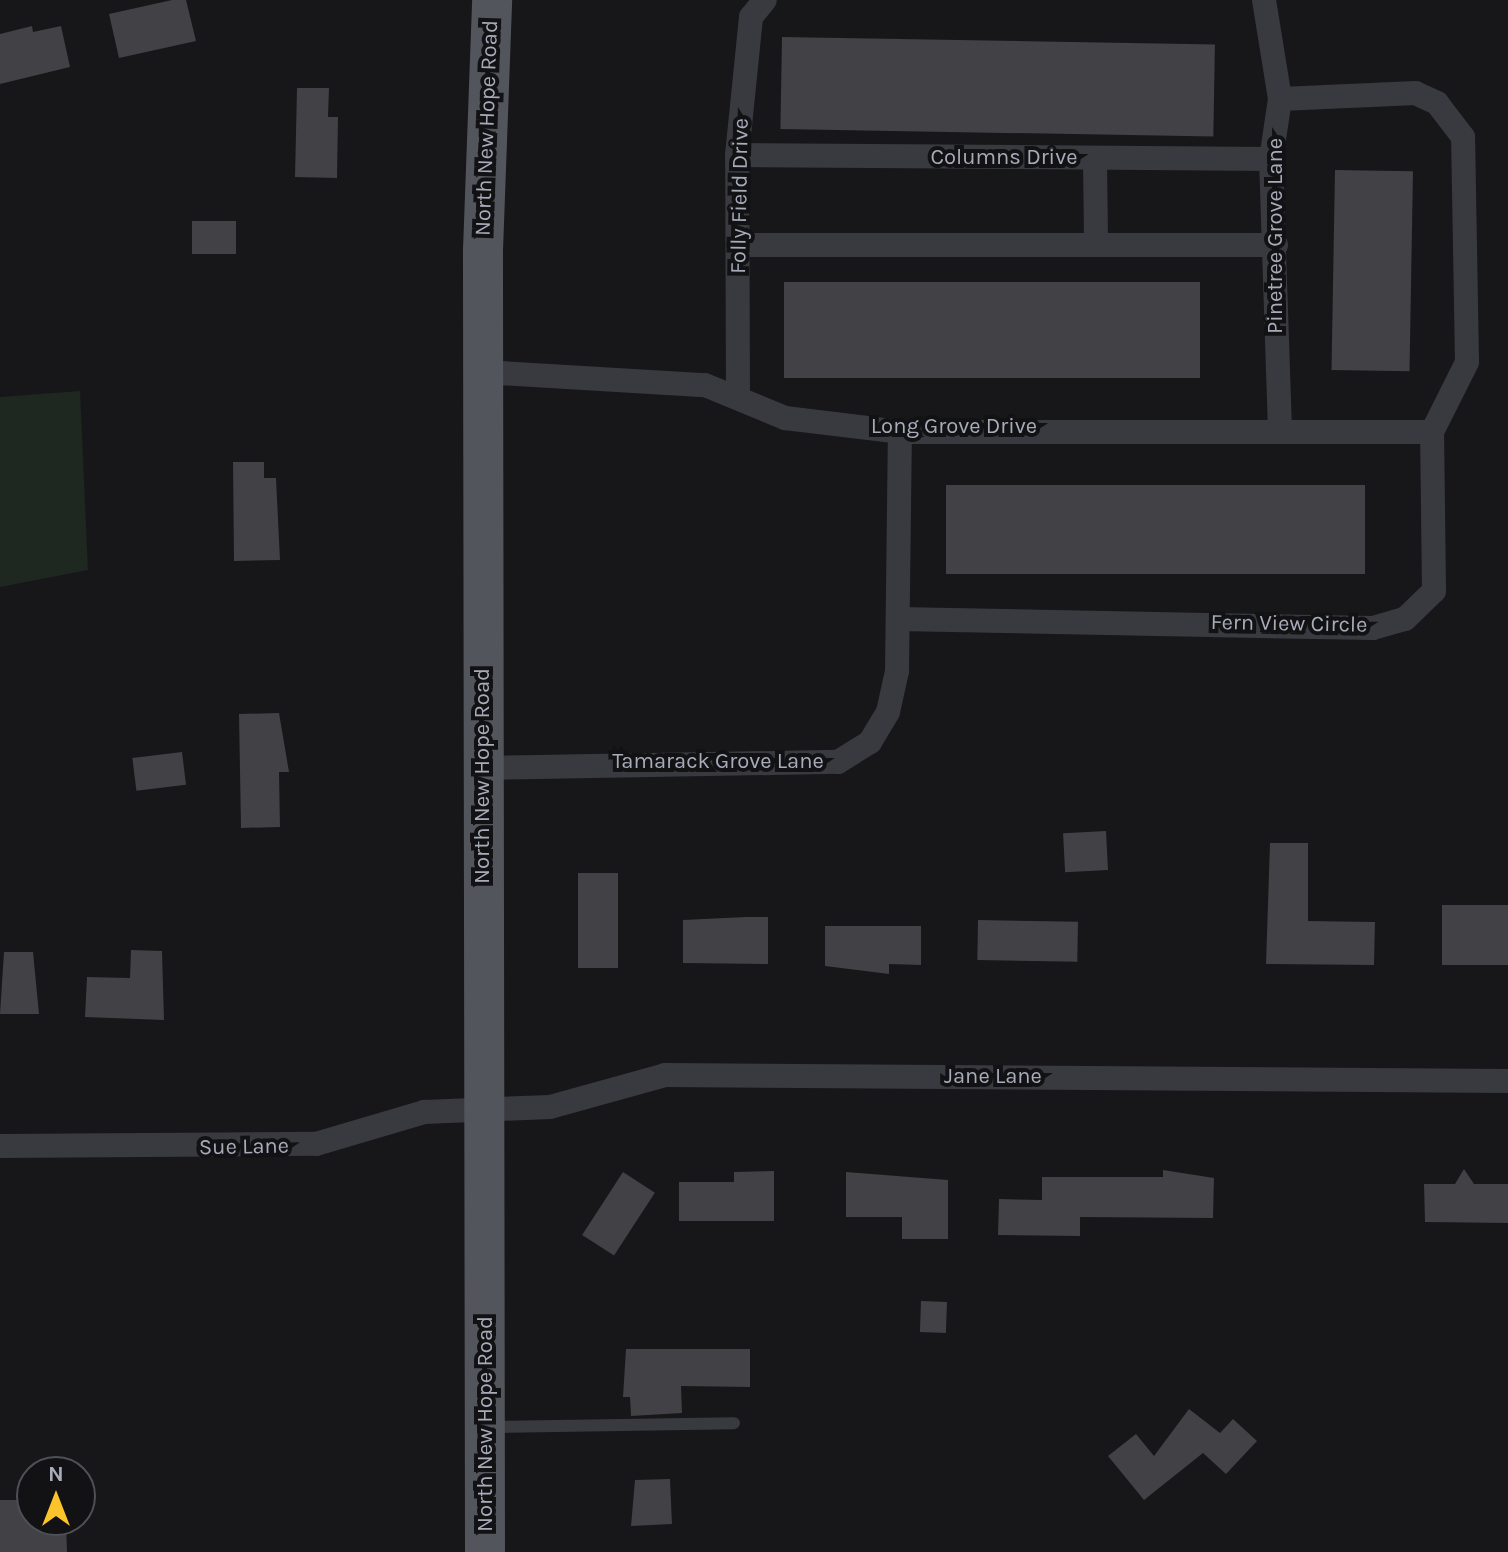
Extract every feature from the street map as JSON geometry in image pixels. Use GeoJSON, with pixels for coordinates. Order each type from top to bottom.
{"type":"FeatureCollection","features":[{"type":"Feature","properties":{"kind":"main road","name":"North New Hope Road"},"geometry":{"type":"LineString","coordinates":[[485,1552],[483,372],[492,0]]}},
{"type":"Feature","properties":{"kind":"street","name":"Folly Field Drive"},"geometry":{"type":"LineString","coordinates":[[738,398],[737,155],[751,17],[765,0]]}},
{"type":"Feature","properties":{"kind":"street","name":"Pinetree Grove Lane"},"geometry":{"type":"LineString","coordinates":[[1264,0],[1280,99],[1271,159],[1280,426]]}},
{"type":"Feature","properties":{"kind":"street","name":"Fern View Circle"},"geometry":{"type":"LineString","coordinates":[[898,619],[1373,628],[1405,619],[1434,591],[1432,432],[1467,362],[1463,137],[1437,103],[1416,93],[1280,99]]}},
{"type":"Feature","properties":{"kind":"street","name":"Columns Drive"},"geometry":{"type":"LineString","coordinates":[[737,155],[1271,159]]}},
{"type":"Feature","properties":{"kind":"street"},"geometry":{"type":"LineString","coordinates":[[1095,158],[1096,245]]}},
{"type":"Feature","properties":{"kind":"street"},"geometry":{"type":"LineString","coordinates":[[738,245],[1276,245]]}},
{"type":"Feature","properties":{"kind":"street","name":"Long Grove Drive"},"geometry":{"type":"LineString","coordinates":[[483,372],[672,381],[738,398],[785,418],[900,432],[1280,426],[1432,432]]}},
{"type":"Feature","properties":{"kind":"street","name":"Tamarack Grove Lane"},"geometry":{"type":"LineString","coordinates":[[483,768],[838,762],[870,742],[888,712],[898,619],[900,432]]}},
{"type":"Feature","properties":{"kind":"street","name":"Jane Lane"},"geometry":{"type":"LineString","coordinates":[[482,1108],[550,1107],[643,1079],[698,1074],[1508,1081]]}},
{"type":"Feature","properties":{"kind":"street","name":"Sue Lane"},"geometry":{"type":"LineString","coordinates":[[0,1146],[267,1149],[337,1140],[429,1111],[482,1108]]}},
{"type":"Feature","properties":{"kind":"lane"},"geometry":{"type":"LineString","coordinates":[[486,1427],[734,1423]]}},
{"type":"Feature","properties":{"kind":"shaded area"},"geometry":{"type":"Polygon","coordinates":[[[80,391],[88,570],[0,587],[0,397],[80,391]]]}},
{"type":"Feature","properties":{"kind":"building"},"geometry":{"type":"Polygon","coordinates":[[[172,0],[186,0],[196,41],[119,58],[109,14],[172,0]]]}},
{"type":"Feature","properties":{"kind":"building"},"geometry":{"type":"Polygon","coordinates":[[[32,26],[33,32],[61,26],[70,67],[0,84],[0,34],[32,26]]]}},
{"type":"Feature","properties":{"kind":"building"},"geometry":{"type":"Polygon","coordinates":[[[782,37],[1215,45],[1213,137],[780,129],[782,37]]]}},
{"type":"Feature","properties":{"kind":"building"},"geometry":{"type":"Polygon","coordinates":[[[297,88],[329,88],[328,117],[338,117],[337,178],[295,177],[297,88]]]}},
{"type":"Feature","properties":{"kind":"building"},"geometry":{"type":"Polygon","coordinates":[[[1335,170],[1413,171],[1409,371],[1332,370],[1335,170]]]}},
{"type":"Feature","properties":{"kind":"building"},"geometry":{"type":"Polygon","coordinates":[[[192,221],[236,221],[236,254],[192,254],[192,221]]]}},
{"type":"Feature","properties":{"kind":"building"},"geometry":{"type":"Polygon","coordinates":[[[784,282],[1200,282],[1200,378],[784,378],[784,282]]]}},
{"type":"Feature","properties":{"kind":"building"},"geometry":{"type":"Polygon","coordinates":[[[233,462],[264,462],[264,478],[276,478],[280,560],[234,561],[233,462]]]}},
{"type":"Feature","properties":{"kind":"building"},"geometry":{"type":"Polygon","coordinates":[[[946,485],[1365,485],[1365,574],[946,574],[946,485]]]}},
{"type":"Feature","properties":{"kind":"building"},"geometry":{"type":"Polygon","coordinates":[[[279,713],[289,772],[279,772],[280,827],[241,828],[239,714],[279,713]]]}},
{"type":"Feature","properties":{"kind":"building"},"geometry":{"type":"Polygon","coordinates":[[[182,752],[186,785],[136,791],[132,758],[182,752]]]}},
{"type":"Feature","properties":{"kind":"building"},"geometry":{"type":"Polygon","coordinates":[[[1106,831],[1108,870],[1065,872],[1063,833],[1106,831]]]}},
{"type":"Feature","properties":{"kind":"building"},"geometry":{"type":"Polygon","coordinates":[[[1270,843],[1308,843],[1308,921],[1375,922],[1374,965],[1266,964],[1270,843]]]}},
{"type":"Feature","properties":{"kind":"building"},"geometry":{"type":"Polygon","coordinates":[[[578,873],[618,873],[618,968],[578,968],[578,873]]]}},
{"type":"Feature","properties":{"kind":"building"},"geometry":{"type":"Polygon","coordinates":[[[1442,905],[1508,905],[1508,965],[1442,965],[1442,905]]]}},
{"type":"Feature","properties":{"kind":"building"},"geometry":{"type":"Polygon","coordinates":[[[768,917],[768,964],[683,963],[683,920],[768,917]]]}},
{"type":"Feature","properties":{"kind":"building"},"geometry":{"type":"Polygon","coordinates":[[[978,920],[1078,922],[1077,962],[977,960],[978,920]]]}},
{"type":"Feature","properties":{"kind":"building"},"geometry":{"type":"Polygon","coordinates":[[[825,926],[921,926],[921,965],[889,964],[889,974],[825,966],[825,926]]]}},
{"type":"Feature","properties":{"kind":"building"},"geometry":{"type":"Polygon","coordinates":[[[131,950],[162,951],[164,1020],[85,1017],[87,977],[130,978],[131,950]]]}},
{"type":"Feature","properties":{"kind":"building"},"geometry":{"type":"Polygon","coordinates":[[[4,952],[33,952],[39,1014],[0,1014],[4,952]]]}},
{"type":"Feature","properties":{"kind":"building"},"geometry":{"type":"Polygon","coordinates":[[[1464,1169],[1474,1184],[1508,1184],[1508,1223],[1425,1222],[1424,1184],[1455,1184],[1464,1169]]]}},
{"type":"Feature","properties":{"kind":"building"},"geometry":{"type":"Polygon","coordinates":[[[1163,1170],[1214,1178],[1213,1218],[1080,1217],[1080,1236],[998,1235],[999,1199],[1042,1200],[1042,1177],[1163,1177],[1163,1170]]]}},
{"type":"Feature","properties":{"kind":"building"},"geometry":{"type":"Polygon","coordinates":[[[774,1171],[774,1221],[679,1221],[679,1182],[734,1182],[734,1172],[774,1171]]]}},
{"type":"Feature","properties":{"kind":"building"},"geometry":{"type":"Polygon","coordinates":[[[623,1172],[655,1193],[614,1256],[582,1235],[623,1172]]]}},
{"type":"Feature","properties":{"kind":"building"},"geometry":{"type":"Polygon","coordinates":[[[846,1172],[948,1180],[948,1239],[902,1239],[902,1217],[846,1217],[846,1172]]]}},
{"type":"Feature","properties":{"kind":"building"},"geometry":{"type":"Polygon","coordinates":[[[921,1301],[947,1302],[946,1333],[920,1332],[921,1301]]]}},
{"type":"Feature","properties":{"kind":"building"},"geometry":{"type":"Polygon","coordinates":[[[626,1349],[750,1349],[750,1387],[681,1386],[682,1413],[631,1416],[630,1397],[623,1397],[626,1349]]]}},
{"type":"Feature","properties":{"kind":"building"},"geometry":{"type":"Polygon","coordinates":[[[1189,1409],[1220,1433],[1233,1419],[1257,1441],[1226,1474],[1203,1453],[1144,1500],[1108,1456],[1136,1434],[1154,1456],[1189,1409]]]}},
{"type":"Feature","properties":{"kind":"building"},"geometry":{"type":"Polygon","coordinates":[[[670,1479],[672,1524],[631,1526],[635,1480],[670,1479]]]}},
{"type":"Feature","properties":{"kind":"building"},"geometry":{"type":"Polygon","coordinates":[[[0,1500],[16,1500],[16,1536],[66,1536],[67,1552],[0,1552],[0,1500]]]}}]}
